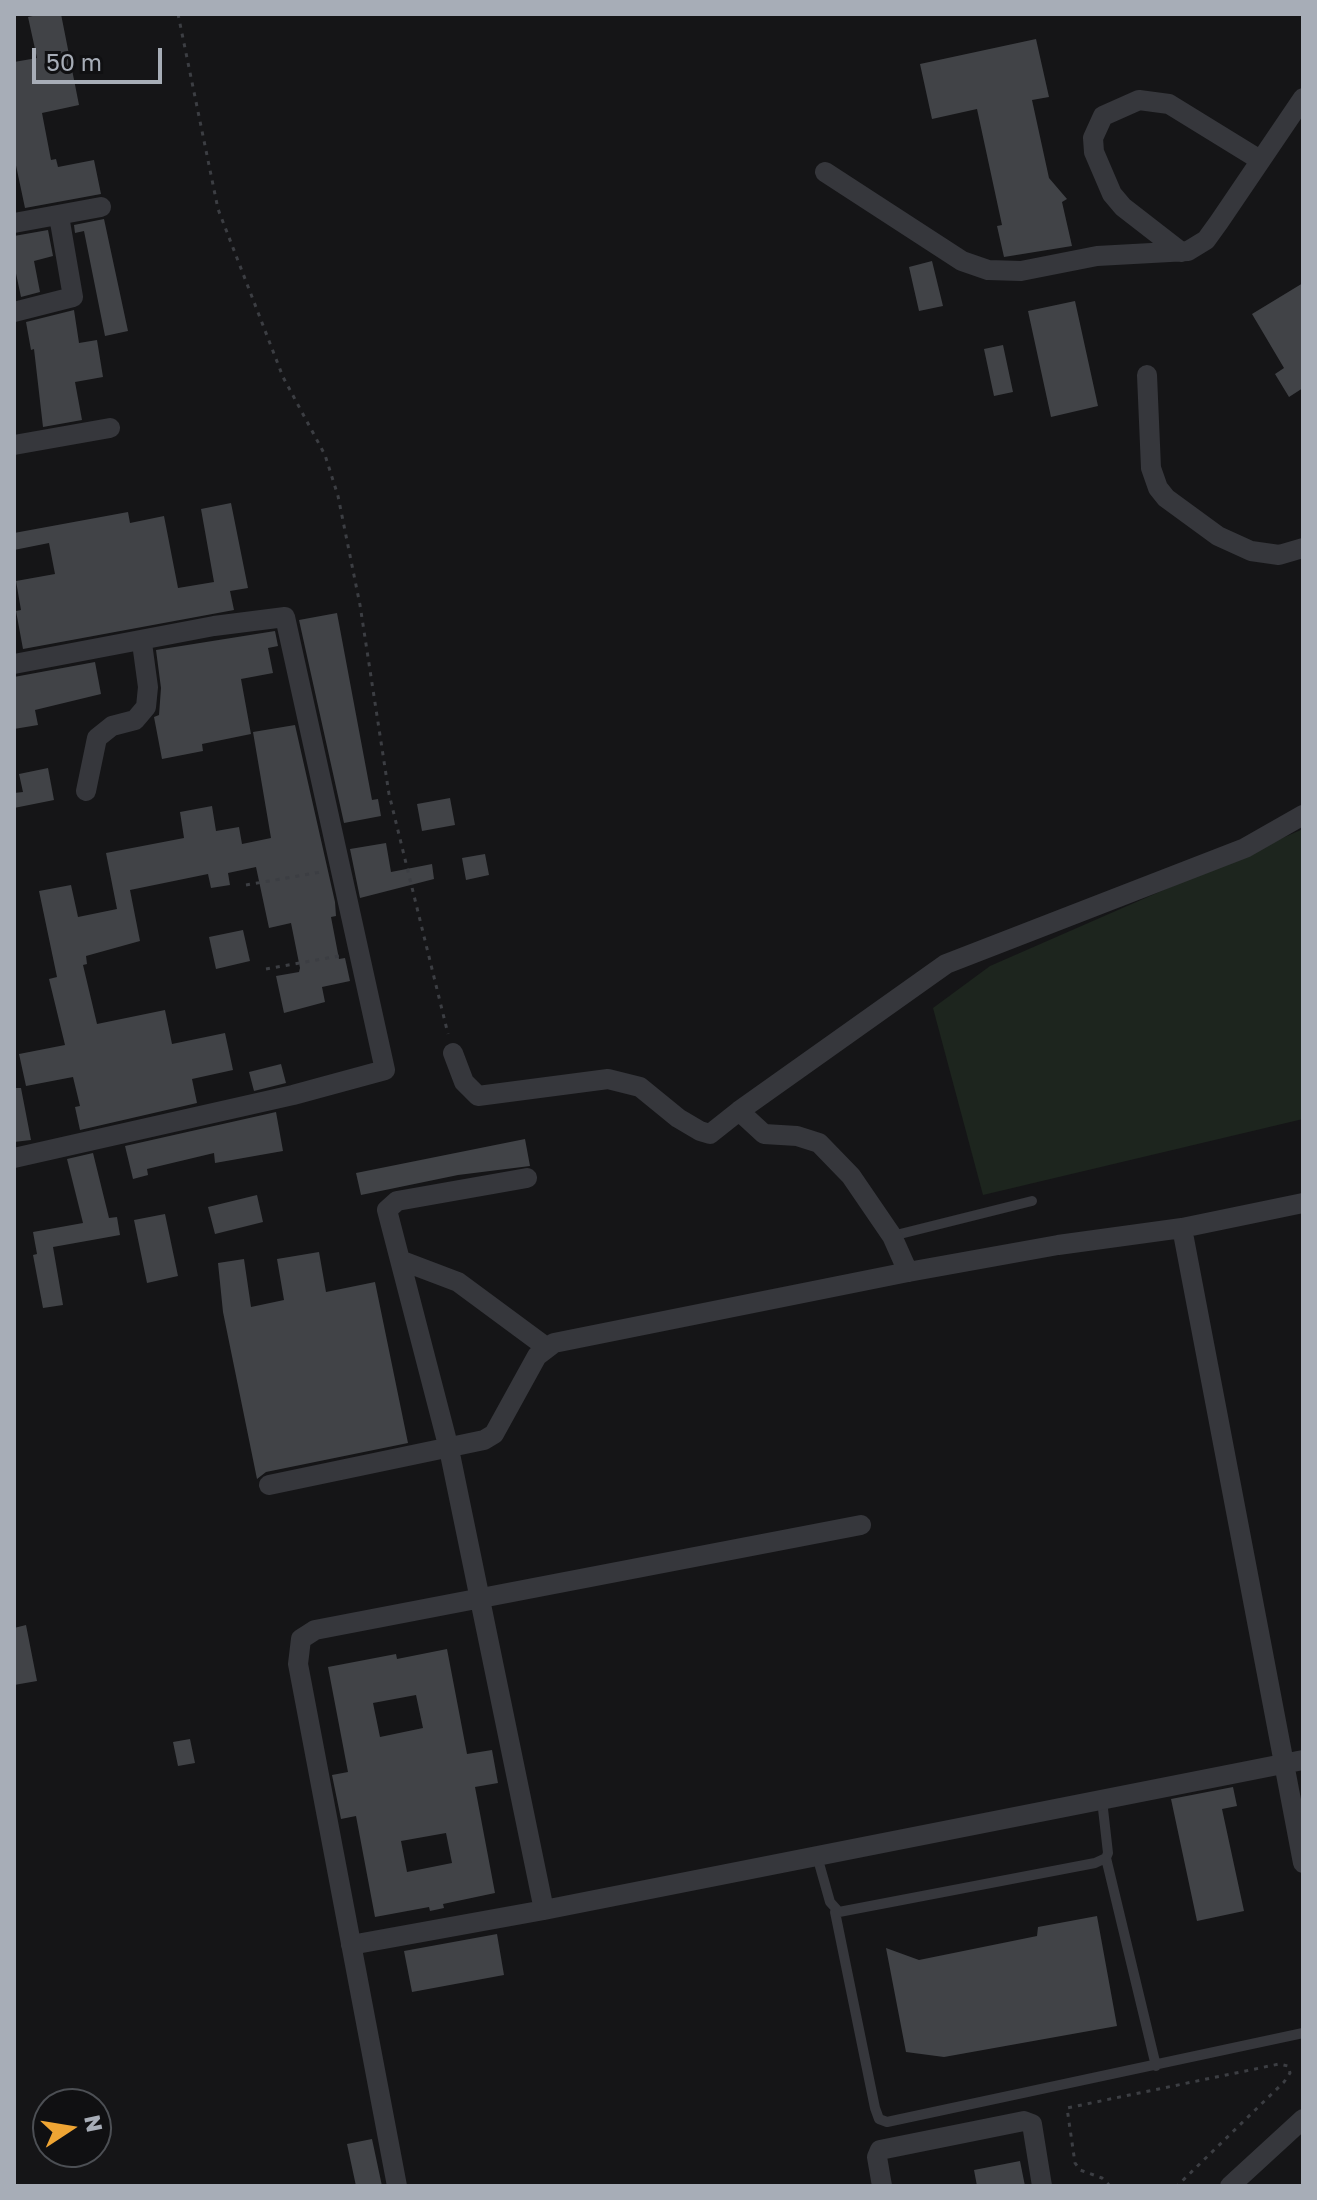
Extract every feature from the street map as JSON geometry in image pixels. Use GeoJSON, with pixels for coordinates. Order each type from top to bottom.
{"type":"FeatureCollection","features":[{"type":"Feature","properties":{"kind":"street"},"geometry":{"type":"LineString","coordinates":[[825,172],[962,261],[988,270],[1021,271],[1097,256],[1181,252],[1206,240],[1303,98]]}},
{"type":"Feature","properties":{"kind":"street"},"geometry":{"type":"LineString","coordinates":[[1181,252],[1123,207],[1112,194],[1094,152],[1093,138],[1103,116],[1139,100],[1169,104],[1260,160]]}},
{"type":"Feature","properties":{"kind":"street"},"geometry":{"type":"LineString","coordinates":[[14,223],[101,207]]}},
{"type":"Feature","properties":{"kind":"street"},"geometry":{"type":"LineString","coordinates":[[14,312],[73,298],[59,216]]}},
{"type":"Feature","properties":{"kind":"street"},"geometry":{"type":"LineString","coordinates":[[1147,375],[1151,468],[1158,488],[1166,498],[1218,536],[1243,548],[1279,555],[1303,548]]}},
{"type":"Feature","properties":{"kind":"street"},"geometry":{"type":"LineString","coordinates":[[14,445],[110,428]]}},
{"type":"Feature","properties":{"kind":"street"},"geometry":{"type":"LineString","coordinates":[[14,664],[142,643],[214,626],[285,617],[383,1071],[14,1158]]}},
{"type":"Feature","properties":{"kind":"street"},"geometry":{"type":"LineString","coordinates":[[86,791],[97,738],[112,726],[135,720],[146,707],[148,687],[142,643]]}},
{"type":"Feature","properties":{"kind":"street"},"geometry":{"type":"LineString","coordinates":[[453,1053],[464,1082],[478,1096],[608,1079],[640,1087],[690,1127],[710,1134],[946,964],[1245,848],[1303,815]]}},
{"type":"Feature","properties":{"kind":"street"},"geometry":{"type":"LineString","coordinates":[[739,1111],[764,1134],[807,1138],[830,1152],[892,1236],[908,1272]]}},
{"type":"Feature","properties":{"kind":"street"},"geometry":{"type":"LineString","coordinates":[[527,1178],[391,1203],[388,1217],[449,1449],[544,1910]]}},
{"type":"Feature","properties":{"kind":"street"},"geometry":{"type":"LineString","coordinates":[[269,1485],[449,1449],[494,1434],[537,1356],[546,1347],[908,1272],[1058,1245],[1182,1228],[1303,1203]]}},
{"type":"Feature","properties":{"kind":"street"},"geometry":{"type":"LineString","coordinates":[[1182,1228],[1293,1762],[1303,1863]]}},
{"type":"Feature","properties":{"kind":"street"},"geometry":{"type":"LineString","coordinates":[[400,1260],[458,1282],[546,1347]]}},
{"type":"Feature","properties":{"kind":"street"},"geometry":{"type":"LineString","coordinates":[[397,2186],[298,1664],[298,1646],[315,1630],[861,1525]]}},
{"type":"Feature","properties":{"kind":"street"},"geometry":{"type":"LineString","coordinates":[[351,1945],[544,1910],[1293,1762]]}},
{"type":"Feature","properties":{"kind":"street"},"geometry":{"type":"LineString","coordinates":[[1230,2186],[1303,2119]]}},
{"type":"Feature","properties":{"kind":"street"},"geometry":{"type":"LineString","coordinates":[[882,2186],[877,2157],[880,2150],[1024,2121],[1032,2124],[1042,2186]]}},
{"type":"Feature","properties":{"kind":"lane"},"geometry":{"type":"LineString","coordinates":[[892,1236],[1032,1201]]}},
{"type":"Feature","properties":{"kind":"lane"},"geometry":{"type":"LineString","coordinates":[[1102,1800],[1108,1843],[1106,1858],[1156,2066]]}},
{"type":"Feature","properties":{"kind":"lane"},"geometry":{"type":"LineString","coordinates":[[817,1856],[835,1912],[879,2119],[901,2122],[1303,2033]]}},
{"type":"Feature","properties":{"kind":"lane"},"geometry":{"type":"LineString","coordinates":[[835,1912],[1106,1858]]}},
{"type":"Feature","properties":{"kind":"path"},"geometry":{"type":"LineString","coordinates":[[178,14],[218,209],[283,377],[325,455],[335,484],[360,605],[389,794],[453,1053]]}},
{"type":"Feature","properties":{"kind":"path"},"geometry":{"type":"LineString","coordinates":[[246,885],[340,868]]}},
{"type":"Feature","properties":{"kind":"path"},"geometry":{"type":"LineString","coordinates":[[266,969],[358,952]]}},
{"type":"Feature","properties":{"kind":"path"},"geometry":{"type":"LineString","coordinates":[[1110,2186],[1102,2178],[1080,2170],[1075,2163],[1067,2108],[1279,2064],[1288,2066],[1290,2073],[1284,2082],[1177,2186]]}},
{"type":"Feature","properties":{"kind":"shaded area"},"geometry":{"type":"Polygon","coordinates":[[[1303,829],[1303,1119],[983,1195],[933,1008],[990,966],[1303,829]]]}},
{"type":"Feature","properties":{"kind":"building"},"geometry":{"type":"Polygon","coordinates":[[[61,14],[79,105],[42,113],[51,160],[56,159],[58,167],[94,160],[101,194],[25,208],[14,156],[14,62],[37,58],[28,17],[61,14]]]}},
{"type":"Feature","properties":{"kind":"building"},"geometry":{"type":"Polygon","coordinates":[[[1036,39],[1049,97],[1032,100],[1049,178],[1067,199],[1062,202],[1072,246],[1004,257],[997,226],[1002,225],[977,109],[932,119],[920,64],[1036,39]]]}},
{"type":"Feature","properties":{"kind":"building"},"geometry":{"type":"Polygon","coordinates":[[[104,219],[128,331],[105,336],[84,231],[75,233],[74,225],[104,219]]]}},
{"type":"Feature","properties":{"kind":"building"},"geometry":{"type":"Polygon","coordinates":[[[48,230],[53,256],[34,261],[40,292],[21,297],[14,264],[14,236],[48,230]]]}},
{"type":"Feature","properties":{"kind":"building"},"geometry":{"type":"Polygon","coordinates":[[[932,261],[943,306],[919,311],[909,267],[932,261]]]}},
{"type":"Feature","properties":{"kind":"building"},"geometry":{"type":"Polygon","coordinates":[[[1303,283],[1303,388],[1289,397],[1275,374],[1284,368],[1252,314],[1303,283]]]}},
{"type":"Feature","properties":{"kind":"building"},"geometry":{"type":"Polygon","coordinates":[[[1075,301],[1098,406],[1051,417],[1028,311],[1075,301]]]}},
{"type":"Feature","properties":{"kind":"building"},"geometry":{"type":"Polygon","coordinates":[[[74,310],[79,343],[97,340],[103,377],[75,382],[82,420],[43,427],[34,349],[31,350],[26,322],[74,310]]]}},
{"type":"Feature","properties":{"kind":"building"},"geometry":{"type":"Polygon","coordinates":[[[1003,345],[1013,392],[994,396],[984,349],[1003,345]]]}},
{"type":"Feature","properties":{"kind":"building"},"geometry":{"type":"Polygon","coordinates":[[[231,503],[248,588],[230,591],[234,610],[23,649],[16,611],[21,610],[16,581],[55,574],[49,543],[14,550],[14,533],[128,512],[130,523],[164,516],[178,588],[214,582],[201,509],[231,503]]]}},
{"type":"Feature","properties":{"kind":"building"},"geometry":{"type":"Polygon","coordinates":[[[337,613],[372,800],[378,799],[381,816],[344,823],[299,620],[337,613]]]}},
{"type":"Feature","properties":{"kind":"building"},"geometry":{"type":"Polygon","coordinates":[[[275,631],[278,646],[268,648],[273,673],[241,679],[251,734],[202,744],[203,751],[162,759],[154,717],[159,715],[161,688],[156,650],[275,631]]]}},
{"type":"Feature","properties":{"kind":"building"},"geometry":{"type":"Polygon","coordinates":[[[95,662],[101,694],[35,710],[38,725],[14,729],[14,677],[95,662]]]}},
{"type":"Feature","properties":{"kind":"building"},"geometry":{"type":"Polygon","coordinates":[[[295,725],[335,902],[336,916],[331,917],[339,959],[345,958],[350,981],[322,987],[325,1002],[284,1013],[276,976],[299,972],[300,968],[291,923],[269,928],[256,867],[228,873],[230,885],[211,888],[208,874],[130,890],[140,941],[86,956],[87,964],[83,965],[97,1024],[165,1010],[172,1044],[225,1033],[233,1070],[192,1079],[197,1103],[80,1130],[75,1107],[80,1106],[73,1077],[26,1086],[19,1054],[65,1045],[49,979],[57,977],[39,891],[71,885],[78,917],[117,909],[106,853],[184,838],[180,812],[212,806],[216,831],[239,827],[242,844],[271,838],[253,732],[295,725]]]}},
{"type":"Feature","properties":{"kind":"building"},"geometry":{"type":"Polygon","coordinates":[[[48,768],[54,800],[14,808],[14,793],[23,792],[19,774],[48,768]]]}},
{"type":"Feature","properties":{"kind":"building"},"geometry":{"type":"Polygon","coordinates":[[[450,798],[455,825],[422,831],[417,804],[450,798]]]}},
{"type":"Feature","properties":{"kind":"building"},"geometry":{"type":"Polygon","coordinates":[[[386,843],[391,872],[432,864],[434,879],[360,898],[350,849],[386,843]]]}},
{"type":"Feature","properties":{"kind":"building"},"geometry":{"type":"Polygon","coordinates":[[[485,854],[489,875],[466,880],[462,858],[485,854]]]}},
{"type":"Feature","properties":{"kind":"building"},"geometry":{"type":"Polygon","coordinates":[[[243,930],[250,961],[216,969],[209,937],[243,930]]]}},
{"type":"Feature","properties":{"kind":"building"},"geometry":{"type":"Polygon","coordinates":[[[281,1064],[286,1083],[254,1091],[249,1072],[281,1064]]]}},
{"type":"Feature","properties":{"kind":"building"},"geometry":{"type":"Polygon","coordinates":[[[14,1088],[21,1088],[31,1140],[14,1142],[14,1088]]]}},
{"type":"Feature","properties":{"kind":"building"},"geometry":{"type":"Polygon","coordinates":[[[276,1112],[283,1151],[215,1163],[214,1153],[147,1169],[148,1175],[133,1179],[125,1146],[276,1112]]]}},
{"type":"Feature","properties":{"kind":"building"},"geometry":{"type":"Polygon","coordinates":[[[525,1139],[530,1166],[458,1175],[361,1195],[356,1173],[525,1139]]]}},
{"type":"Feature","properties":{"kind":"building"},"geometry":{"type":"Polygon","coordinates":[[[93,1153],[109,1218],[117,1217],[120,1235],[53,1247],[63,1305],[43,1308],[33,1255],[37,1254],[33,1232],[83,1223],[67,1159],[93,1153]]]}},
{"type":"Feature","properties":{"kind":"building"},"geometry":{"type":"Polygon","coordinates":[[[257,1195],[263,1222],[215,1234],[208,1207],[257,1195]]]}},
{"type":"Feature","properties":{"kind":"building"},"geometry":{"type":"Polygon","coordinates":[[[165,1214],[178,1276],[147,1283],[134,1220],[165,1214]]]}},
{"type":"Feature","properties":{"kind":"building"},"geometry":{"type":"Polygon","coordinates":[[[319,1252],[326,1292],[375,1282],[408,1443],[266,1472],[257,1479],[223,1312],[218,1263],[244,1259],[251,1307],[284,1300],[277,1259],[319,1252]]]}},
{"type":"Feature","properties":{"kind":"building"},"geometry":{"type":"Polygon","coordinates":[[[26,1625],[37,1681],[14,1685],[14,1628],[26,1625]]]}},
{"type":"Feature","properties":{"kind":"building"},"geometry":{"type":"Polygon","coordinates":[[[447,1649],[467,1754],[492,1750],[498,1783],[475,1787],[495,1893],[443,1904],[444,1908],[430,1911],[429,1907],[375,1917],[356,1816],[341,1819],[332,1775],[348,1772],[328,1667],[396,1654],[397,1659],[447,1649]],[[416,1695],[373,1703],[380,1737],[423,1728],[416,1695]],[[446,1833],[401,1841],[407,1872],[452,1863],[446,1833]]]}},
{"type":"Feature","properties":{"kind":"building"},"geometry":{"type":"Polygon","coordinates":[[[190,1739],[195,1763],[178,1766],[173,1742],[190,1739]]]}},
{"type":"Feature","properties":{"kind":"building"},"geometry":{"type":"Polygon","coordinates":[[[1233,1787],[1237,1806],[1222,1809],[1244,1911],[1197,1921],[1171,1799],[1233,1787]]]}},
{"type":"Feature","properties":{"kind":"building"},"geometry":{"type":"Polygon","coordinates":[[[1097,1916],[1117,2026],[944,2057],[906,2052],[886,1948],[919,1960],[1037,1936],[1038,1927],[1097,1916]]]}},
{"type":"Feature","properties":{"kind":"building"},"geometry":{"type":"Polygon","coordinates":[[[497,1934],[504,1975],[412,1992],[404,1951],[497,1934]]]}},
{"type":"Feature","properties":{"kind":"building"},"geometry":{"type":"Polygon","coordinates":[[[372,2139],[382,2186],[356,2186],[347,2144],[372,2139]]]}},
{"type":"Feature","properties":{"kind":"building"},"geometry":{"type":"Polygon","coordinates":[[[1020,2161],[1025,2186],[977,2186],[974,2170],[1020,2161]]]}}]}
